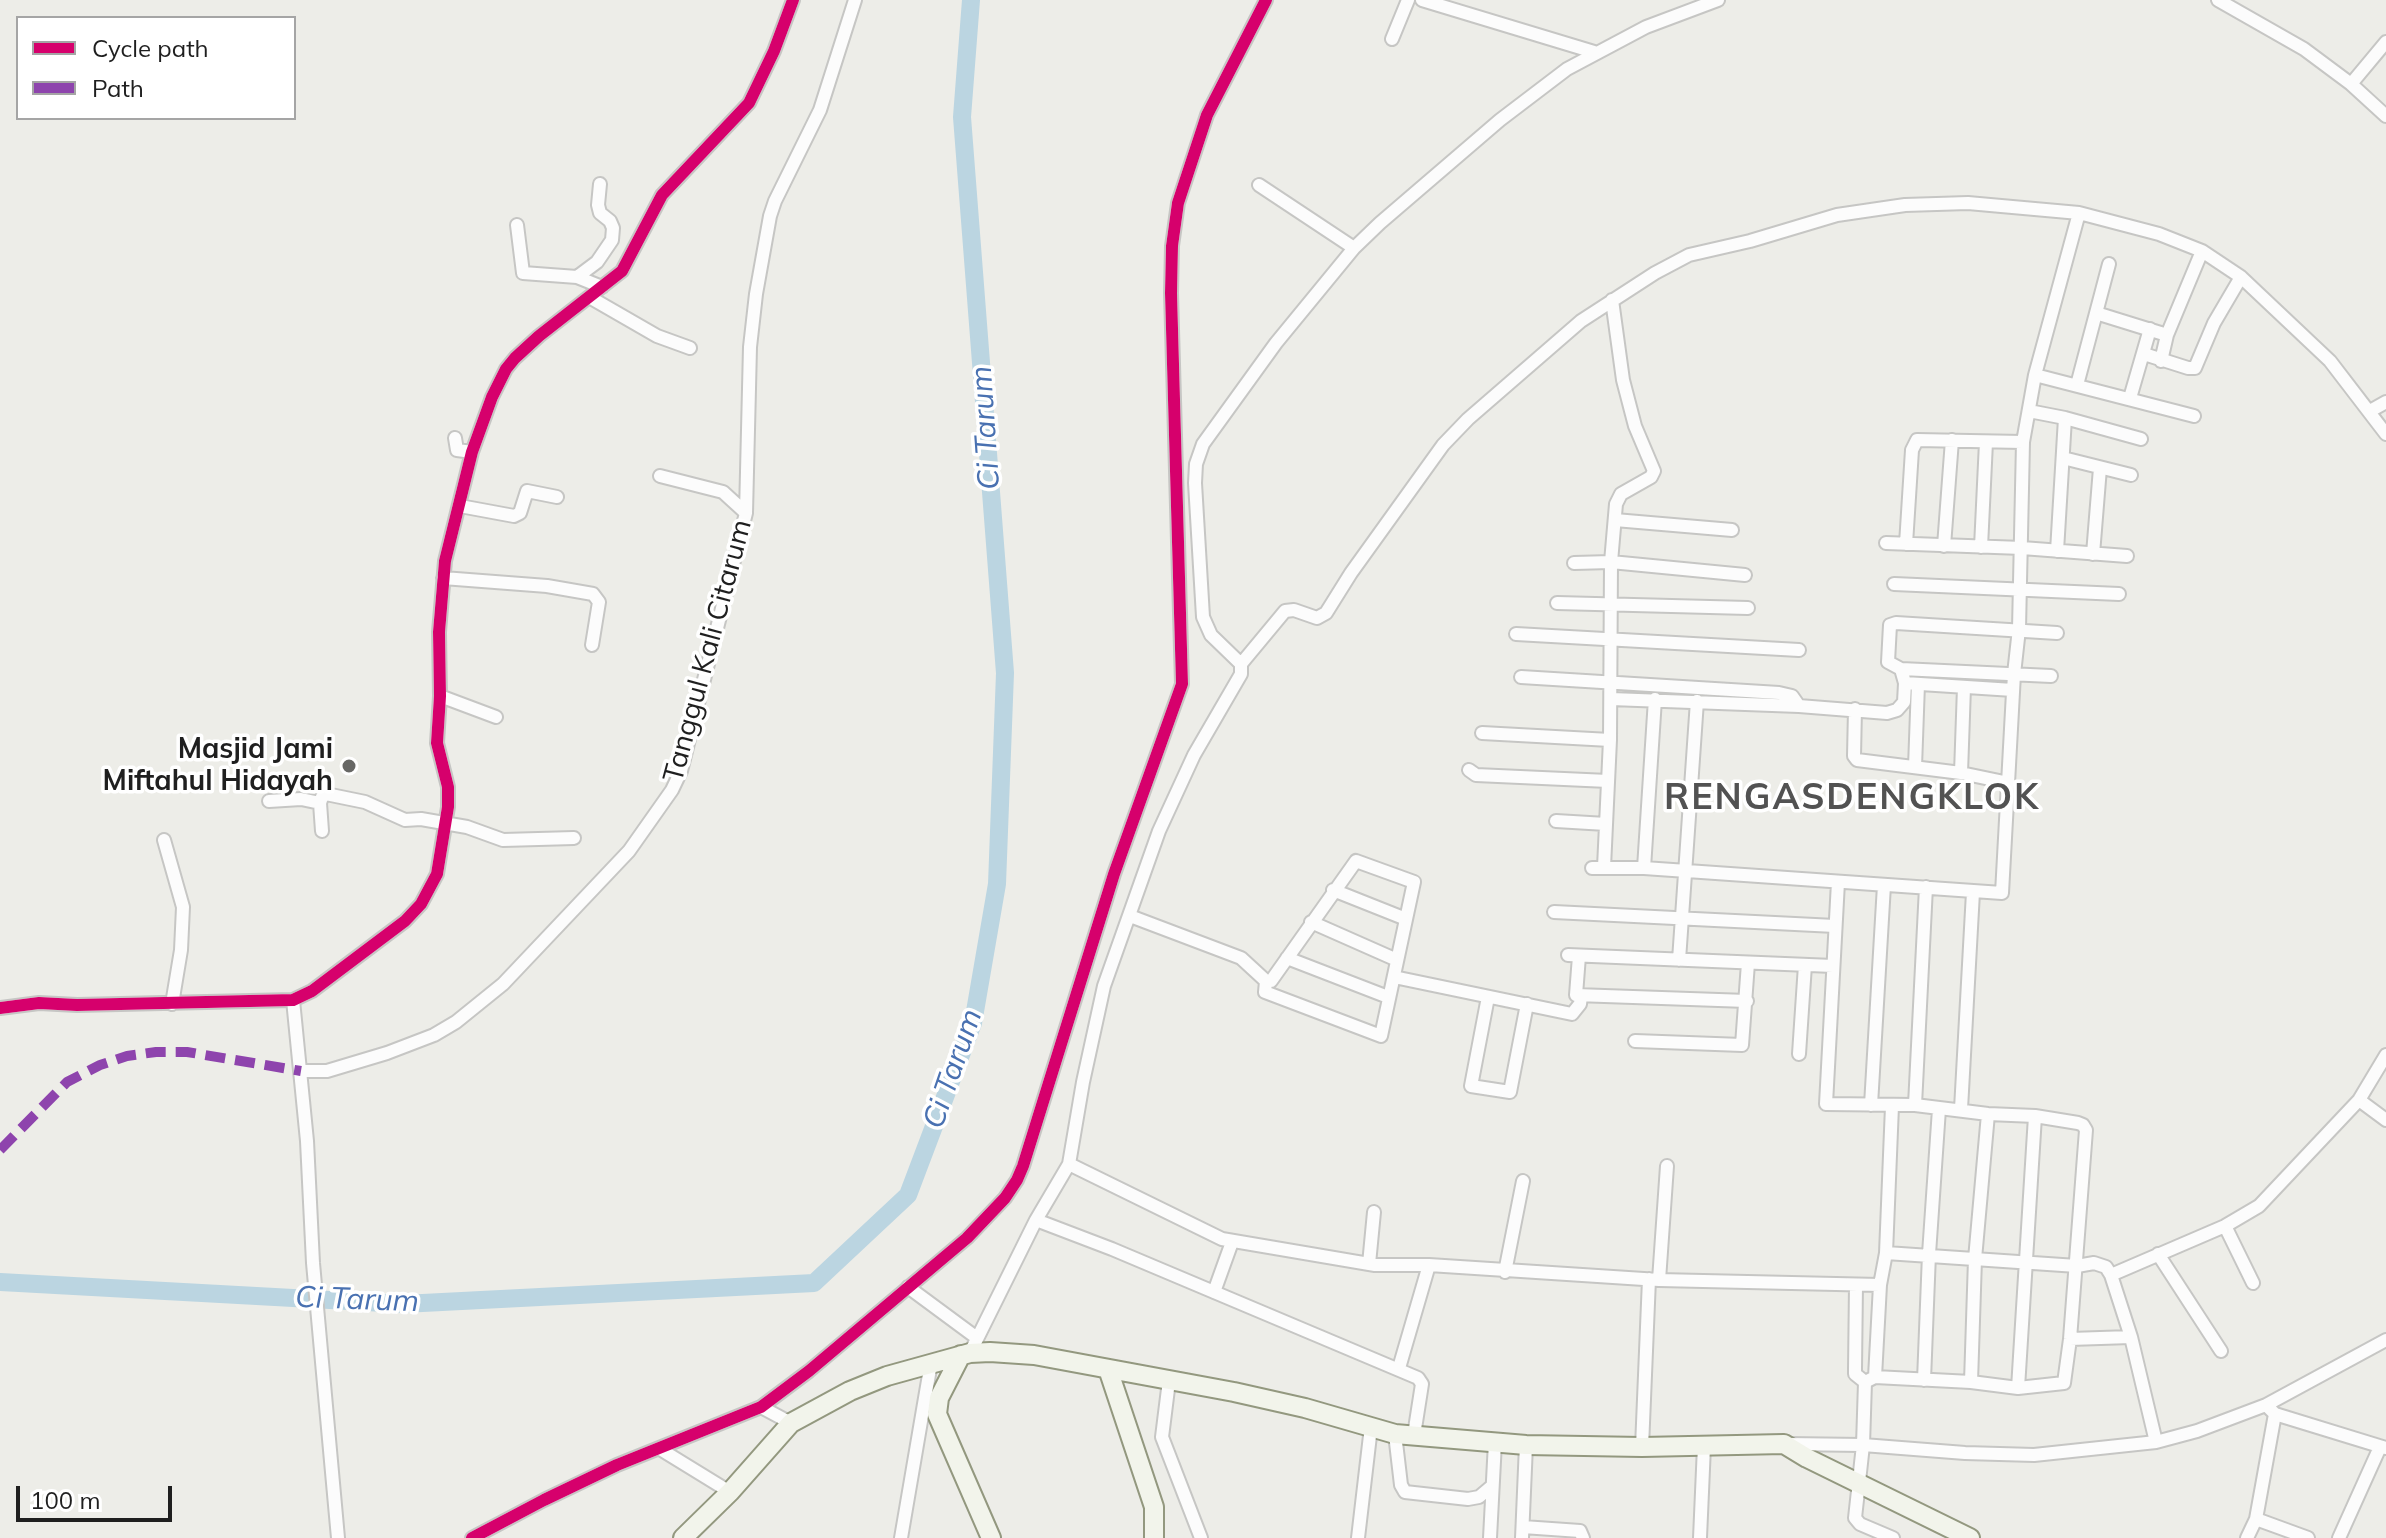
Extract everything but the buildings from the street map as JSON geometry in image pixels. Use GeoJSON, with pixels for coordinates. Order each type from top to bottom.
{"type":"FeatureCollection","features":[{"type":"Feature","properties":{"kind":"street"},"geometry":{"type":"LineString","coordinates":[[0,1008],[39,1003],[290,1001],[312,991],[405,921],[421,904],[437,874],[447,823],[448,787],[437,743],[443,578],[448,545],[472,452],[492,397],[506,369],[539,336],[622,271],[669,186],[749,103],[774,51],[793,0]]}},
{"type":"Feature","properties":{"kind":"street","name":"Tanggul Kali Citarum"},"geometry":{"type":"LineString","coordinates":[[301,1071],[327,1071],[387,1053],[434,1035],[456,1022],[503,984],[646,830],[681,771],[746,513],[750,347],[770,216],[820,110],[855,0]]}},
{"type":"Feature","properties":{"kind":"street"},"geometry":{"type":"LineString","coordinates":[[472,1538],[544,1500],[761,1407],[809,1371],[978,1228],[1005,1198],[1023,1166],[1114,874],[1180,692],[1172,246],[1178,203],[1207,115],[1266,0]]}},
{"type":"Feature","properties":{"kind":"street"},"geometry":{"type":"LineString","coordinates":[[1392,39],[1408,0]]}},
{"type":"Feature","properties":{"kind":"street"},"geometry":{"type":"LineString","coordinates":[[1422,0],[1594,52]]}},
{"type":"Feature","properties":{"kind":"street"},"geometry":{"type":"LineString","coordinates":[[1468,14],[1473,0]]}},
{"type":"Feature","properties":{"kind":"street"},"geometry":{"type":"LineString","coordinates":[[1241,664],[1203,623],[1195,483],[1199,454],[1211,432],[1276,343],[1354,248],[1500,120],[1594,52],[1671,16],[1718,0]]}},
{"type":"Feature","properties":{"kind":"street"},"geometry":{"type":"LineString","coordinates":[[2218,0],[2304,49],[2351,84],[2386,116]]}},
{"type":"Feature","properties":{"kind":"street"},"geometry":{"type":"LineString","coordinates":[[2351,84],[2386,42]]}},
{"type":"Feature","properties":{"kind":"street"},"geometry":{"type":"LineString","coordinates":[[577,277],[597,262],[612,240],[613,228],[600,213],[598,205],[600,184]]}},
{"type":"Feature","properties":{"kind":"street"},"geometry":{"type":"LineString","coordinates":[[1259,185],[1354,248]]}},
{"type":"Feature","properties":{"kind":"street"},"geometry":{"type":"LineString","coordinates":[[991,1538],[937,1414],[939,1398],[970,1348],[1036,1220],[1069,1164],[1104,986],[1168,807],[1194,755],[1236,685],[1241,664],[1285,611],[1324,616],[1443,445],[1549,347],[1612,300],[1689,255],[1750,241],[1837,215],[1935,203],[2079,213],[2159,234],[2202,251],[2241,277],[2310,339],[2386,434]]}},
{"type":"Feature","properties":{"kind":"street"},"geometry":{"type":"LineString","coordinates":[[1612,300],[1623,380],[1635,426],[1654,471],[1651,477],[1621,494],[1616,504],[1611,562],[1611,699],[1606,824],[1598,868],[1644,868],[2002,893],[2019,629],[2023,442],[2035,375],[2079,213]]}},
{"type":"Feature","properties":{"kind":"street"},"geometry":{"type":"LineString","coordinates":[[517,225],[523,273],[577,277],[602,287]]}},
{"type":"Feature","properties":{"kind":"street"},"geometry":{"type":"LineString","coordinates":[[2161,361],[2167,335],[2202,251]]}},
{"type":"Feature","properties":{"kind":"street"},"geometry":{"type":"LineString","coordinates":[[2077,385],[2109,264]]}},
{"type":"Feature","properties":{"kind":"street"},"geometry":{"type":"LineString","coordinates":[[2144,354],[2188,368],[2197,366],[2214,323],[2241,277]]}},
{"type":"Feature","properties":{"kind":"street"},"geometry":{"type":"LineString","coordinates":[[591,298],[657,336],[690,348]]}},
{"type":"Feature","properties":{"kind":"street"},"geometry":{"type":"LineString","coordinates":[[2096,313],[2167,335]]}},
{"type":"Feature","properties":{"kind":"street"},"geometry":{"type":"LineString","coordinates":[[2130,398],[2150,329]]}},
{"type":"Feature","properties":{"kind":"street"},"geometry":{"type":"LineString","coordinates":[[2035,375],[2194,416]]}},
{"type":"Feature","properties":{"kind":"street"},"geometry":{"type":"LineString","coordinates":[[2370,411],[2386,402]]}},
{"type":"Feature","properties":{"kind":"street"},"geometry":{"type":"LineString","coordinates":[[2029,411],[2141,439]]}},
{"type":"Feature","properties":{"kind":"street"},"geometry":{"type":"LineString","coordinates":[[2057,551],[2065,418]]}},
{"type":"Feature","properties":{"kind":"street"},"geometry":{"type":"LineString","coordinates":[[455,438],[457,450],[472,452]]}},
{"type":"Feature","properties":{"kind":"street"},"geometry":{"type":"LineString","coordinates":[[1906,544],[1913,444],[1917,440],[2023,442]]}},
{"type":"Feature","properties":{"kind":"street"},"geometry":{"type":"LineString","coordinates":[[1944,546],[1952,440]]}},
{"type":"Feature","properties":{"kind":"street"},"geometry":{"type":"LineString","coordinates":[[1981,547],[1986,442]]}},
{"type":"Feature","properties":{"kind":"street"},"geometry":{"type":"LineString","coordinates":[[2063,458],[2131,475]]}},
{"type":"Feature","properties":{"kind":"street"},"geometry":{"type":"LineString","coordinates":[[2093,554],[2100,468]]}},
{"type":"Feature","properties":{"kind":"street"},"geometry":{"type":"LineString","coordinates":[[660,476],[723,492],[746,513]]}},
{"type":"Feature","properties":{"kind":"street"},"geometry":{"type":"LineString","coordinates":[[460,506],[514,516],[520,513],[527,491],[557,497]]}},
{"type":"Feature","properties":{"kind":"street"},"geometry":{"type":"LineString","coordinates":[[1615,520],[1732,530]]}},
{"type":"Feature","properties":{"kind":"street"},"geometry":{"type":"LineString","coordinates":[[1886,543],[2127,556]]}},
{"type":"Feature","properties":{"kind":"street"},"geometry":{"type":"LineString","coordinates":[[1574,563],[1611,562],[1745,575]]}},
{"type":"Feature","properties":{"kind":"street"},"geometry":{"type":"LineString","coordinates":[[443,578],[547,586],[593,594],[599,602],[592,645]]}},
{"type":"Feature","properties":{"kind":"street"},"geometry":{"type":"LineString","coordinates":[[1894,584],[2119,594]]}},
{"type":"Feature","properties":{"kind":"street"},"geometry":{"type":"LineString","coordinates":[[1557,603],[1748,608]]}},
{"type":"Feature","properties":{"kind":"street"},"geometry":{"type":"LineString","coordinates":[[1915,767],[1912,683],[1901,669],[1888,662],[1890,625],[2057,633]]}},
{"type":"Feature","properties":{"kind":"street"},"geometry":{"type":"LineString","coordinates":[[1516,634],[1799,650]]}},
{"type":"Feature","properties":{"kind":"street"},"geometry":{"type":"LineString","coordinates":[[1901,669],[2051,676]]}},
{"type":"Feature","properties":{"kind":"street"},"geometry":{"type":"LineString","coordinates":[[1521,677],[1779,693],[1792,696],[1799,706]]}},
{"type":"Feature","properties":{"kind":"street"},"geometry":{"type":"LineString","coordinates":[[1912,683],[2013,690]]}},
{"type":"Feature","properties":{"kind":"street"},"geometry":{"type":"LineString","coordinates":[[1611,699],[1799,706],[1887,713],[1897,710],[1904,702],[1912,683]]}},
{"type":"Feature","properties":{"kind":"street"},"geometry":{"type":"LineString","coordinates":[[1961,773],[1964,687]]}},
{"type":"Feature","properties":{"kind":"street"},"geometry":{"type":"LineString","coordinates":[[440,696],[496,717]]}},
{"type":"Feature","properties":{"kind":"street"},"geometry":{"type":"LineString","coordinates":[[1644,868],[1655,699]]}},
{"type":"Feature","properties":{"kind":"street"},"geometry":{"type":"LineString","coordinates":[[1679,960],[1697,701]]}},
{"type":"Feature","properties":{"kind":"street"},"geometry":{"type":"LineString","coordinates":[[1855,709],[1854,756],[1857,760],[1961,773],[2009,783]]}},
{"type":"Feature","properties":{"kind":"street"},"geometry":{"type":"LineString","coordinates":[[1482,733],[1610,740]]}},
{"type":"Feature","properties":{"kind":"street"},"geometry":{"type":"LineString","coordinates":[[1469,770],[1476,775],[1608,781]]}},
{"type":"Feature","properties":{"kind":"street"},"geometry":{"type":"LineString","coordinates":[[322,831],[320,803],[326,794],[365,802],[405,820],[447,823],[503,840],[574,838]]}},
{"type":"Feature","properties":{"kind":"street"},"geometry":{"type":"LineString","coordinates":[[269,801],[301,799],[320,803]]}},
{"type":"Feature","properties":{"kind":"street"},"geometry":{"type":"LineString","coordinates":[[1556,821],[1606,824]]}},
{"type":"Feature","properties":{"kind":"street"},"geometry":{"type":"LineString","coordinates":[[164,840],[183,907],[181,950],[172,1004]]}},
{"type":"Feature","properties":{"kind":"street"},"geometry":{"type":"LineString","coordinates":[[1356,861],[1414,882],[1381,1036],[1265,992],[1266,981],[1271,981],[1356,861]]}},
{"type":"Feature","properties":{"kind":"street"},"geometry":{"type":"LineString","coordinates":[[1838,882],[1826,1104],[1915,1105],[2035,1116],[2078,1123],[2086,1130],[2077,1266],[2064,1383],[2018,1388],[1971,1382],[1870,1379],[1855,1374],[1856,1285]]}},
{"type":"Feature","properties":{"kind":"street"},"geometry":{"type":"LineString","coordinates":[[1871,1105],[1884,885]]}},
{"type":"Feature","properties":{"kind":"street"},"geometry":{"type":"LineString","coordinates":[[1915,1105],[1926,887]]}},
{"type":"Feature","properties":{"kind":"street"},"geometry":{"type":"LineString","coordinates":[[1333,890],[1406,919]]}},
{"type":"Feature","properties":{"kind":"street"},"geometry":{"type":"LineString","coordinates":[[1961,1109],[1973,892]]}},
{"type":"Feature","properties":{"kind":"street"},"geometry":{"type":"LineString","coordinates":[[1554,912],[1835,926]]}},
{"type":"Feature","properties":{"kind":"street"},"geometry":{"type":"LineString","coordinates":[[1130,916],[1241,958],[1266,981]]}},
{"type":"Feature","properties":{"kind":"street"},"geometry":{"type":"LineString","coordinates":[[1311,922],[1397,960]]}},
{"type":"Feature","properties":{"kind":"street"},"geometry":{"type":"LineString","coordinates":[[1747,1001],[1576,995],[1573,956],[1833,966]]}},
{"type":"Feature","properties":{"kind":"street"},"geometry":{"type":"LineString","coordinates":[[1287,958],[1388,997]]}},
{"type":"Feature","properties":{"kind":"street"},"geometry":{"type":"LineString","coordinates":[[1635,1041],[1742,1045],[1748,963]]}},
{"type":"Feature","properties":{"kind":"street"},"geometry":{"type":"LineString","coordinates":[[1799,1054],[1805,965]]}},
{"type":"Feature","properties":{"kind":"street"},"geometry":{"type":"LineString","coordinates":[[1394,977],[1572,1014],[1580,1004],[1581,996]]}},
{"type":"Feature","properties":{"kind":"street"},"geometry":{"type":"LineString","coordinates":[[1488,997],[1471,1086],[1510,1092],[1527,1004]]}},
{"type":"Feature","properties":{"kind":"street"},"geometry":{"type":"LineString","coordinates":[[290,1001],[301,1071],[313,1263],[338,1538]]}},
{"type":"Feature","properties":{"kind":"street"},"geometry":{"type":"LineString","coordinates":[[2111,1275],[2225,1226],[2259,1206],[2359,1100],[2386,1055]]}},
{"type":"Feature","properties":{"kind":"street"},"geometry":{"type":"LineString","coordinates":[[2359,1100],[2386,1120]]}},
{"type":"Feature","properties":{"kind":"street"},"geometry":{"type":"LineString","coordinates":[[1892,1106],[1886,1253],[1855,1518],[1893,1538]]}},
{"type":"Feature","properties":{"kind":"street"},"geometry":{"type":"LineString","coordinates":[[1924,1380],[1939,1109]]}},
{"type":"Feature","properties":{"kind":"street"},"geometry":{"type":"LineString","coordinates":[[1971,1382],[1975,1259],[1988,1114]]}},
{"type":"Feature","properties":{"kind":"street"},"geometry":{"type":"LineString","coordinates":[[2018,1388],[2035,1116]]}},
{"type":"Feature","properties":{"kind":"street"},"geometry":{"type":"LineString","coordinates":[[1069,1164],[1208,1234],[1232,1242],[1369,1264],[1654,1280],[1880,1285]]}},
{"type":"Feature","properties":{"kind":"street"},"geometry":{"type":"LineString","coordinates":[[1642,1447],[1654,1280],[1667,1166]]}},
{"type":"Feature","properties":{"kind":"street"},"geometry":{"type":"LineString","coordinates":[[1505,1272],[1523,1181]]}},
{"type":"Feature","properties":{"kind":"street"},"geometry":{"type":"LineString","coordinates":[[1369,1264],[1374,1212]]}},
{"type":"Feature","properties":{"kind":"street"},"geometry":{"type":"LineString","coordinates":[[1036,1220],[1418,1378],[1422,1384],[1414,1435]]}},
{"type":"Feature","properties":{"kind":"street"},"geometry":{"type":"LineString","coordinates":[[2225,1226],[2253,1283]]}},
{"type":"Feature","properties":{"kind":"street"},"geometry":{"type":"LineString","coordinates":[[1214,1292],[1232,1242]]}},
{"type":"Feature","properties":{"kind":"street"},"geometry":{"type":"LineString","coordinates":[[1886,1253],[2077,1266],[2094,1263],[2106,1267],[2131,1337],[2156,1442]]}},
{"type":"Feature","properties":{"kind":"street"},"geometry":{"type":"LineString","coordinates":[[2158,1254],[2221,1351]]}},
{"type":"Feature","properties":{"kind":"street"},"geometry":{"type":"LineString","coordinates":[[1399,1368],[1429,1265]]}},
{"type":"Feature","properties":{"kind":"street"},"geometry":{"type":"LineString","coordinates":[[908,1287],[970,1348]]}},
{"type":"Feature","properties":{"kind":"street"},"geometry":{"type":"LineString","coordinates":[[2070,1339],[2131,1337]]}},
{"type":"Feature","properties":{"kind":"street"},"geometry":{"type":"LineString","coordinates":[[683,1538],[730,1492],[791,1423],[859,1387],[970,1348],[1021,1354],[1234,1392],[1395,1434],[1526,1445],[1863,1445],[2034,1455],[2156,1442],[2270,1410],[2386,1340]]}},
{"type":"Feature","properties":{"kind":"street"},"geometry":{"type":"LineString","coordinates":[[901,1538],[931,1363]]}},
{"type":"Feature","properties":{"kind":"street"},"geometry":{"type":"LineString","coordinates":[[1108,1369],[1154,1507],[1154,1538]]}},
{"type":"Feature","properties":{"kind":"street"},"geometry":{"type":"LineString","coordinates":[[1169,1381],[1163,1441],[1201,1538]]}},
{"type":"Feature","properties":{"kind":"street"},"geometry":{"type":"LineString","coordinates":[[761,1407],[791,1423]]}},
{"type":"Feature","properties":{"kind":"street"},"geometry":{"type":"LineString","coordinates":[[2270,1410],[2383,1448],[2339,1538]]}},
{"type":"Feature","properties":{"kind":"street"},"geometry":{"type":"LineString","coordinates":[[2247,1538],[2256,1519],[2270,1410]]}},
{"type":"Feature","properties":{"kind":"street"},"geometry":{"type":"LineString","coordinates":[[1358,1538],[1371,1427]]}},
{"type":"Feature","properties":{"kind":"street"},"geometry":{"type":"LineString","coordinates":[[1395,1434],[1401,1485],[1405,1492],[1468,1499],[1479,1497],[1492,1486]]}},
{"type":"Feature","properties":{"kind":"street"},"geometry":{"type":"LineString","coordinates":[[1490,1538],[1495,1442]]}},
{"type":"Feature","properties":{"kind":"street"},"geometry":{"type":"LineString","coordinates":[[1784,1444],[1964,1537]]}},
{"type":"Feature","properties":{"kind":"street"},"geometry":{"type":"LineString","coordinates":[[1526,1445],[1522,1533],[1582,1531],[1583,1538]]}},
{"type":"Feature","properties":{"kind":"street"},"geometry":{"type":"LineString","coordinates":[[1700,1538],[1704,1446]]}},
{"type":"Feature","properties":{"kind":"street"},"geometry":{"type":"LineString","coordinates":[[660,1449],[730,1492]]}},
{"type":"Feature","properties":{"kind":"street"},"geometry":{"type":"LineString","coordinates":[[2256,1519],[2308,1538]]}},
{"type":"Feature","properties":{"kind":"waterway","name":"Ci Tarum"},"geometry":{"type":"LineString","coordinates":[[0,1282],[403,1304],[814,1283],[908,1195],[973,1023],[997,884],[1005,673],[962,117],[971,0]]}},
{"type":"Feature","properties":{"kind":"marked path"},"geometry":{"type":"LineString","coordinates":[[0,1150],[67,1082],[100,1065],[127,1056],[187,1052],[301,1071]]}},
{"type":"Feature","properties":{"kind":"cycle path"},"geometry":{"type":"LineString","coordinates":[[0,1008],[39,1003],[77,1005],[293,1000],[312,991],[405,921],[421,904],[437,874],[448,807],[448,787],[437,743],[439,632],[445,561],[472,452],[492,397],[515,358],[622,271],[662,195],[749,103],[774,51],[793,0]]}},
{"type":"Feature","properties":{"kind":"cycle path"},"geometry":{"type":"LineString","coordinates":[[472,1538],[617,1465],[761,1407],[809,1371],[967,1238],[1005,1198],[1017,1180],[1114,874],[1182,684],[1172,246],[1178,203],[1207,115],[1266,0]]}},
{"type":"Feature","properties":{"kind":"place","name":"Masjid Jami Miftahul Hidayah"},"geometry":{"type":"Point","coordinates":[349,766]}},
{"type":"Feature","properties":{"kind":"district","name":"RENGASDENGKLOK"},"geometry":{"type":"Point","coordinates":[1852,798]}}]}
